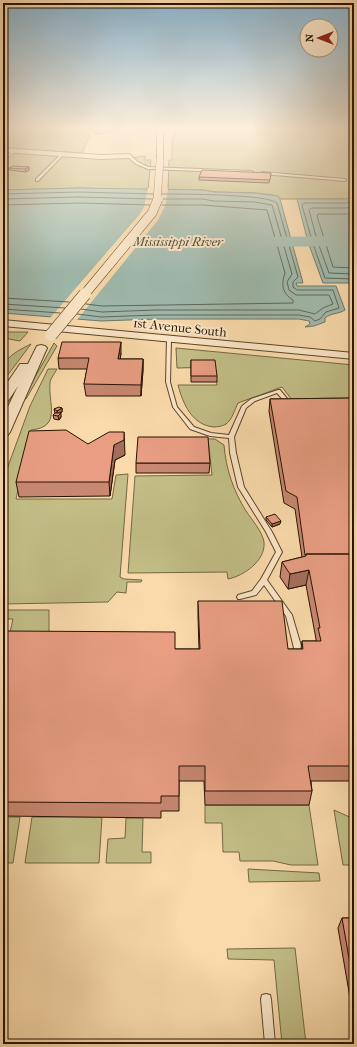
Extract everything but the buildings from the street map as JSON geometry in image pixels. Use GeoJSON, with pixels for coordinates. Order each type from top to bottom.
{"type":"FeatureCollection","features":[{"type":"Feature","properties":{"kind":"street"},"geometry":{"type":"LineString","coordinates":[[3,398],[21,370],[41,348],[152,213],[158,199],[159,176]]}},
{"type":"Feature","properties":{"kind":"street","name":"1st Avenue South"},"geometry":{"type":"LineString","coordinates":[[3,323],[354,356]]}},
{"type":"Feature","properties":{"kind":"street"},"geometry":{"type":"LineString","coordinates":[[3,432],[41,348]]}},
{"type":"Feature","properties":{"kind":"lane"},"geometry":{"type":"LineString","coordinates":[[37,180],[41,176]]}},
{"type":"Feature","properties":{"kind":"lane"},"geometry":{"type":"LineString","coordinates":[[289,176],[345,180]]}},
{"type":"Feature","properties":{"kind":"lane"},"geometry":{"type":"LineString","coordinates":[[169,339],[168,382],[175,407],[192,428],[210,434],[231,437]]}},
{"type":"Feature","properties":{"kind":"lane"},"geometry":{"type":"LineString","coordinates":[[240,597],[254,593],[264,580],[279,552],[242,487],[233,453],[231,437],[244,407],[253,400],[278,391],[287,401]]}},
{"type":"Feature","properties":{"kind":"lane"},"geometry":{"type":"LineString","coordinates":[[264,580],[289,615],[300,656]]}},
{"type":"Feature","properties":{"kind":"lane"},"geometry":{"type":"LineString","coordinates":[[266,999],[270,1044]]}},
{"type":"Feature","properties":{"kind":"shaded area"},"geometry":{"type":"Polygon","coordinates":[[[3,176],[149,176],[148,190],[79,188],[3,190],[3,176]]]}},
{"type":"Feature","properties":{"kind":"shaded area"},"geometry":{"type":"Polygon","coordinates":[[[168,176],[354,176],[354,194],[347,199],[278,199],[278,196],[255,193],[215,192],[203,190],[168,190],[168,176]]]}},
{"type":"Feature","properties":{"kind":"shaded area"},"geometry":{"type":"Polygon","coordinates":[[[3,332],[28,332],[20,341],[3,338],[3,332]]]}},
{"type":"Feature","properties":{"kind":"shaded area"},"geometry":{"type":"Polygon","coordinates":[[[54,343],[57,346],[26,399],[23,399],[54,343]]]}},
{"type":"Feature","properties":{"kind":"shaded area"},"geometry":{"type":"Polygon","coordinates":[[[31,344],[3,382],[3,366],[5,362],[15,353],[31,344]]]}},
{"type":"Feature","properties":{"kind":"shaded area"},"geometry":{"type":"Polygon","coordinates":[[[176,348],[354,365],[354,406],[292,400],[282,387],[238,403],[232,417],[225,425],[215,427],[206,425],[194,418],[186,406],[178,385],[217,385],[215,367],[177,368],[176,348]]]}},
{"type":"Feature","properties":{"kind":"shaded area"},"geometry":{"type":"Polygon","coordinates":[[[48,369],[57,369],[50,383],[50,419],[47,424],[41,428],[31,430],[16,499],[112,499],[116,475],[128,474],[120,577],[124,579],[142,580],[141,582],[127,582],[126,593],[117,592],[108,602],[3,604],[3,480],[30,406],[48,369]]]}},
{"type":"Feature","properties":{"kind":"shaded area"},"geometry":{"type":"Polygon","coordinates":[[[208,439],[215,439],[224,445],[228,471],[234,487],[241,503],[263,538],[264,549],[261,555],[247,571],[228,579],[227,572],[128,573],[135,476],[212,475],[208,439]]]}},
{"type":"Feature","properties":{"kind":"shaded area"},"geometry":{"type":"Polygon","coordinates":[[[3,610],[49,610],[49,640],[10,632],[13,619],[3,619],[3,610]]]}},
{"type":"Feature","properties":{"kind":"shaded area"},"geometry":{"type":"Polygon","coordinates":[[[205,805],[309,805],[318,865],[291,865],[273,861],[240,861],[239,852],[223,852],[222,823],[205,823],[205,805]]]}},
{"type":"Feature","properties":{"kind":"shaded area"},"geometry":{"type":"Polygon","coordinates":[[[334,810],[354,819],[354,865],[343,865],[334,810]]]}},
{"type":"Feature","properties":{"kind":"shaded area"},"geometry":{"type":"Polygon","coordinates":[[[3,817],[20,817],[13,863],[3,863],[3,817]]]}},
{"type":"Feature","properties":{"kind":"shaded area"},"geometry":{"type":"Polygon","coordinates":[[[32,817],[102,817],[99,863],[25,863],[32,817]]]}},
{"type":"Feature","properties":{"kind":"shaded area"},"geometry":{"type":"Polygon","coordinates":[[[126,818],[143,818],[142,852],[151,852],[151,863],[106,863],[108,839],[125,838],[126,818]]]}},
{"type":"Feature","properties":{"kind":"shaded area"},"geometry":{"type":"Polygon","coordinates":[[[248,869],[319,873],[320,881],[249,882],[248,869]]]}},
{"type":"Feature","properties":{"kind":"shaded area"},"geometry":{"type":"Polygon","coordinates":[[[295,948],[306,1044],[282,1044],[274,960],[228,959],[227,949],[295,948]]]}},
{"type":"Feature","properties":{"kind":"water"},"geometry":{"type":"Polygon","coordinates":[[[79,188],[203,190],[278,196],[303,283],[296,283],[297,286],[336,286],[345,310],[327,316],[325,318],[325,322],[314,326],[305,327],[310,324],[309,321],[299,319],[156,319],[101,321],[3,313],[3,190],[79,188]]]}},
{"type":"Feature","properties":{"kind":"water"},"geometry":{"type":"Polygon","coordinates":[[[354,194],[354,283],[323,283],[308,242],[297,199],[347,199],[354,194]]]}},
{"type":"Feature","properties":{"kind":"pier"},"geometry":{"type":"Polygon","coordinates":[[[148,188],[168,188],[166,204],[158,220],[77,320],[50,318],[139,215],[144,207],[148,188]]]}},
{"type":"Feature","properties":{"kind":"waterway","name":"Mississippi River"},"geometry":{"type":"LineString","coordinates":[[251,242],[354,241]]}}]}
